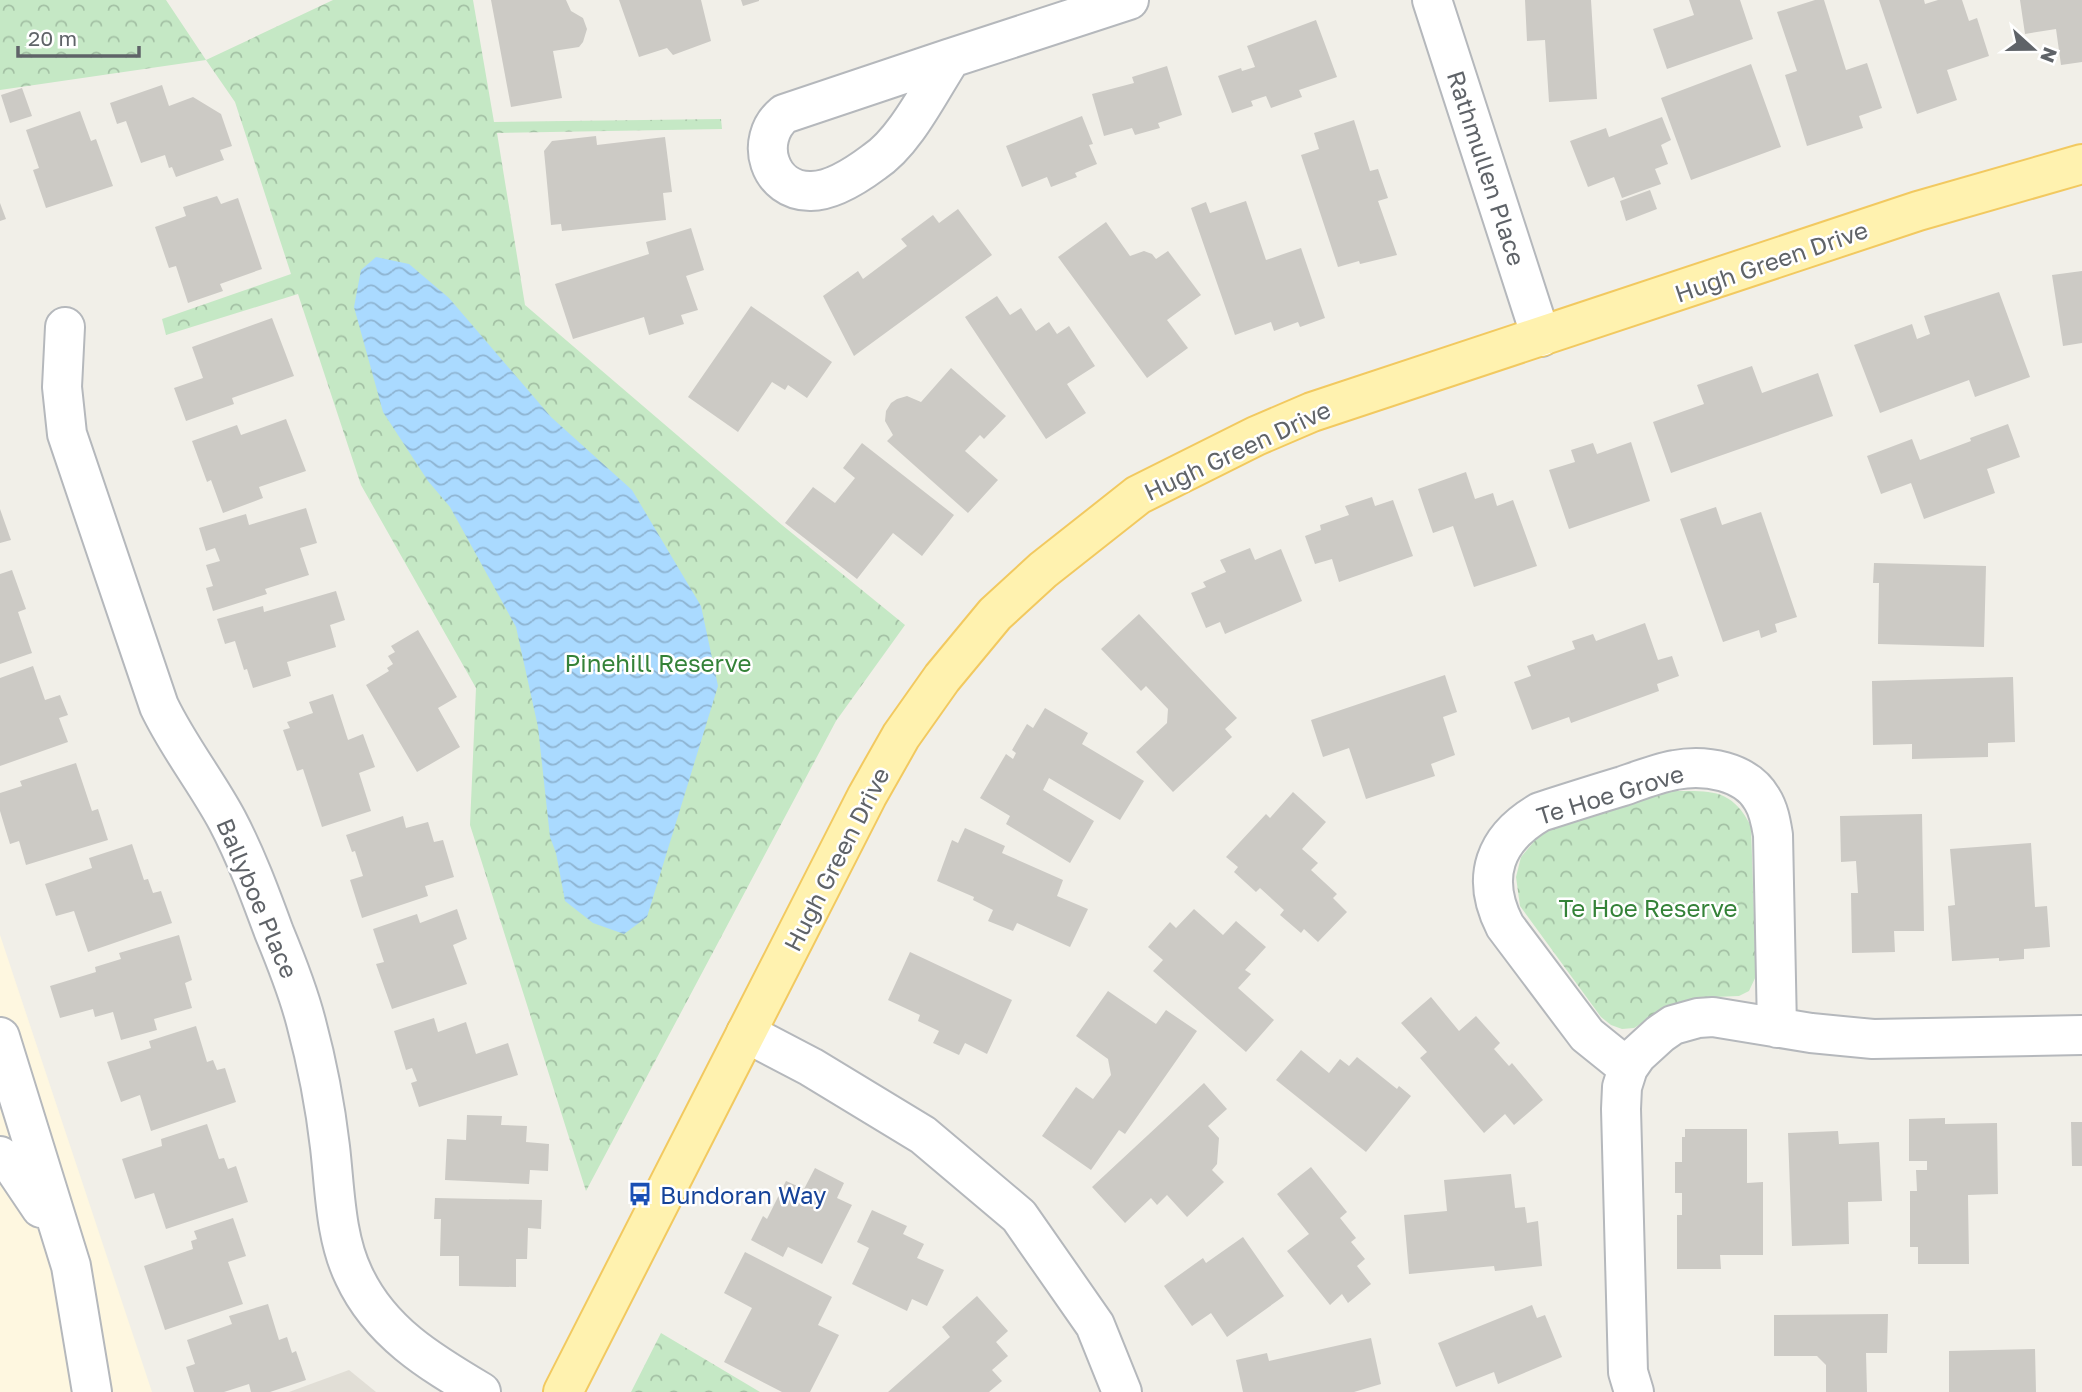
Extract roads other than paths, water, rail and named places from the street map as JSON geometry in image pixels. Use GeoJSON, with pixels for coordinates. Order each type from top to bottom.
{"type":"FeatureCollection","features":[{"type":"Feature","properties":{"kind":"main road","name":"Hugh Green Drive"},"geometry":{"type":"LineString","coordinates":[[563,1392],[867,796],[901,736],[942,678],[995,614],[1043,570],[1138,495],[1256,436],[1312,412],[1918,211],[2082,164]]}},
{"type":"Feature","properties":{"kind":"street"},"geometry":{"type":"LineString","coordinates":[[951,58],[896,143],[875,162],[826,189],[796,189],[780,179],[766,155],[768,138],[775,122],[784,114],[951,58],[1129,0]]}},
{"type":"Feature","properties":{"kind":"street","name":"Rathmullen Place"},"geometry":{"type":"LineString","coordinates":[[1432,0],[1541,337]]}},
{"type":"Feature","properties":{"kind":"street","name":"Ballyboe Place"},"geometry":{"type":"LineString","coordinates":[[65,327],[62,387],[67,433],[159,706],[178,743],[227,820],[249,866],[306,1018],[326,1114],[338,1219],[354,1276],[385,1323],[407,1346],[481,1392]]}},
{"type":"Feature","properties":{"kind":"street","name":"Te Hoe Grove"},"geometry":{"type":"LineString","coordinates":[[1628,1068],[1587,1035],[1505,926],[1498,911],[1493,881],[1499,851],[1510,833],[1524,821],[1540,812],[1674,770],[1710,768],[1725,771],[1758,793],[1770,817],[1773,835],[1777,1028]]}},
{"type":"Feature","properties":{"kind":"street"},"geometry":{"type":"LineString","coordinates":[[1634,1392],[1628,1372],[1622,1087],[1628,1068],[1637,1055],[1660,1034],[1685,1021],[1713,1017],[1777,1028],[1873,1039],[2082,1035]]}},
{"type":"Feature","properties":{"kind":"street"},"geometry":{"type":"LineString","coordinates":[[746,1033],[811,1067],[923,1135],[1019,1216],[1096,1325],[1122,1392]]}},
{"type":"Feature","properties":{"kind":"street"},"geometry":{"type":"LineString","coordinates":[[0,1037],[71,1266],[92,1392]]}},
{"type":"Feature","properties":{"kind":"street"},"geometry":{"type":"LineString","coordinates":[[0,1156],[14,1168],[51,1223],[71,1266]]}},
{"type":"Feature","properties":{"kind":"water"},"geometry":{"type":"Polygon","coordinates":[[[376,257],[409,264],[449,298],[551,417],[632,490],[701,606],[718,686],[647,917],[624,934],[593,923],[565,901],[556,853],[550,837],[538,727],[516,627],[450,507],[428,481],[383,412],[354,307],[361,270],[376,257]]]}},
{"type":"Feature","properties":{"kind":"place","name":"Bundoran Way"},"geometry":{"type":"Point","coordinates":[640,1194]}},
{"type":"Feature","properties":{"kind":"park label","name":"Pinehill Reserve"},"geometry":{"type":"Point","coordinates":[658,662]}},
{"type":"Feature","properties":{"kind":"park label","name":"Te Hoe Reserve"},"geometry":{"type":"Point","coordinates":[1648,907]}}]}
